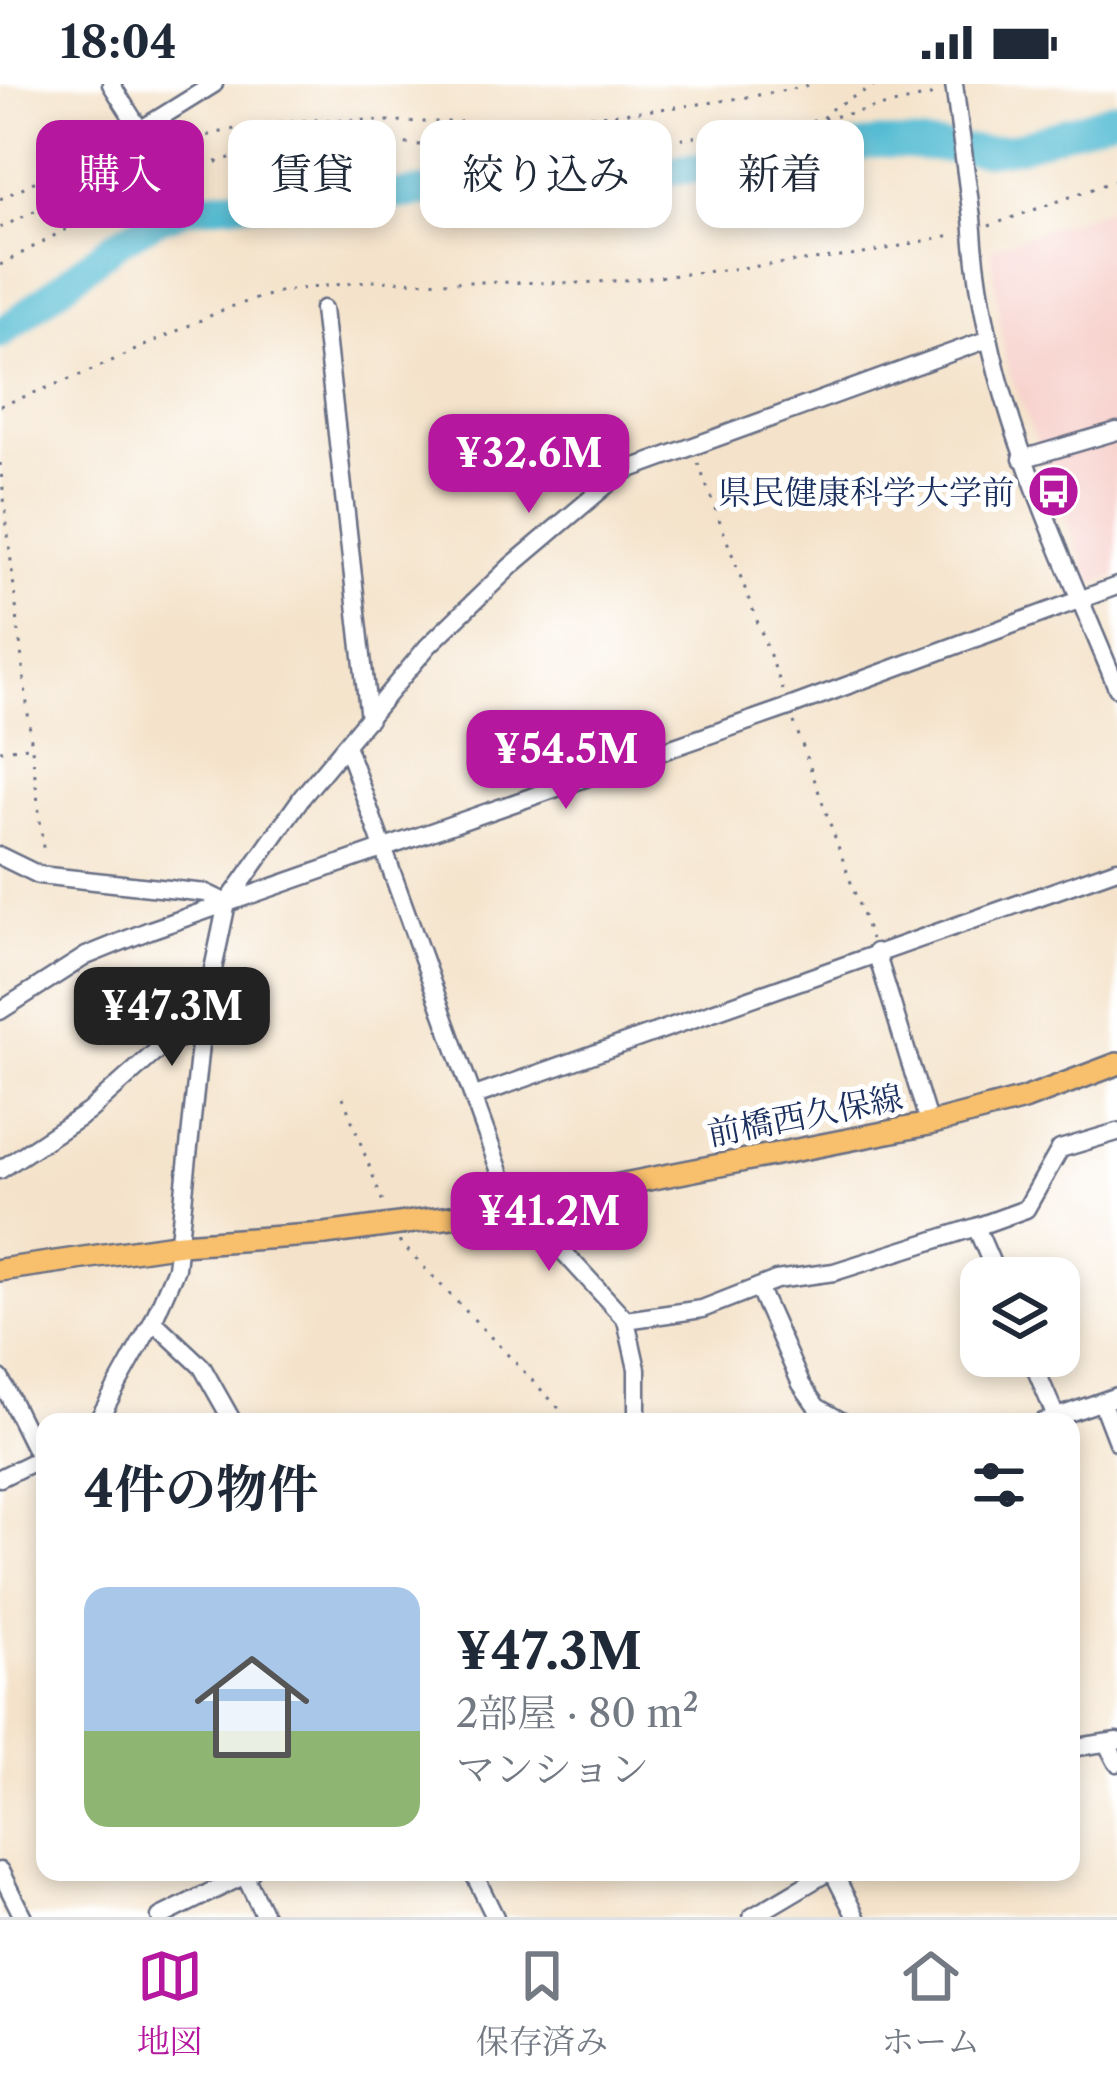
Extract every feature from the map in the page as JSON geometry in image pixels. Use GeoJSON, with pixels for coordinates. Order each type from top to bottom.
{"type":"FeatureCollection","features":[{"type":"Feature","properties":{"kind":"main road","name":"前橋西久保線"},"geometry":{"type":"LineString","coordinates":[[0,1270],[181,1244],[392,1227],[521,1204],[929,1124],[1024,1099],[1117,1064]]}},
{"type":"Feature","properties":{"kind":"street"},"geometry":{"type":"LineString","coordinates":[[111,84],[134,120]]}},
{"type":"Feature","properties":{"kind":"street"},"geometry":{"type":"LineString","coordinates":[[156,120],[214,84]]}},
{"type":"Feature","properties":{"kind":"street"},"geometry":{"type":"LineString","coordinates":[[947,89],[972,225],[986,340],[1022,459],[1117,688]]}},
{"type":"Feature","properties":{"kind":"street"},"geometry":{"type":"LineString","coordinates":[[322,309],[369,719]]}},
{"type":"Feature","properties":{"kind":"street"},"geometry":{"type":"LineString","coordinates":[[102,1413],[176,1268],[202,1027],[226,903],[302,797],[428,646],[603,486],[638,463],[986,340]]}},
{"type":"Feature","properties":{"kind":"street"},"geometry":{"type":"LineString","coordinates":[[1022,459],[1117,430]]}},
{"type":"Feature","properties":{"kind":"street"},"geometry":{"type":"LineString","coordinates":[[0,1011],[86,956],[1117,586]]}},
{"type":"Feature","properties":{"kind":"street"},"geometry":{"type":"LineString","coordinates":[[346,745],[475,1096],[521,1204],[626,1320],[637,1369],[637,1413]]}},
{"type":"Feature","properties":{"kind":"street"},"geometry":{"type":"LineString","coordinates":[[0,856],[30,872],[206,893],[226,903]]}},
{"type":"Feature","properties":{"kind":"street"},"geometry":{"type":"LineString","coordinates":[[475,1096],[1117,869]]}},
{"type":"Feature","properties":{"kind":"street"},"geometry":{"type":"LineString","coordinates":[[875,952],[929,1124]]}},
{"type":"Feature","properties":{"kind":"street"},"geometry":{"type":"LineString","coordinates":[[0,1170],[88,1112],[161,1047],[202,1027]]}},
{"type":"Feature","properties":{"kind":"street"},"geometry":{"type":"LineString","coordinates":[[626,1320],[702,1309],[776,1280],[834,1272],[1026,1209],[1060,1149],[1117,1132]]}},
{"type":"Feature","properties":{"kind":"street"},"geometry":{"type":"LineString","coordinates":[[976,1227],[989,1257]]}},
{"type":"Feature","properties":{"kind":"street"},"geometry":{"type":"LineString","coordinates":[[758,1287],[801,1384],[817,1408],[826,1413]]}},
{"type":"Feature","properties":{"kind":"street"},"geometry":{"type":"LineString","coordinates":[[152,1321],[202,1367],[228,1413]]}},
{"type":"Feature","properties":{"kind":"street"},"geometry":{"type":"LineString","coordinates":[[1036,1377],[1047,1413]]}},
{"type":"Feature","properties":{"kind":"street"},"geometry":{"type":"LineString","coordinates":[[0,1378],[36,1447]]}},
{"type":"Feature","properties":{"kind":"street"},"geometry":{"type":"LineString","coordinates":[[1068,1413],[1109,1400],[1117,1442]]}},
{"type":"Feature","properties":{"kind":"street"},"geometry":{"type":"LineString","coordinates":[[0,1478],[36,1464]]}},
{"type":"Feature","properties":{"kind":"street"},"geometry":{"type":"LineString","coordinates":[[1080,1747],[1112,1743],[1117,1763]]}},
{"type":"Feature","properties":{"kind":"street"},"geometry":{"type":"LineString","coordinates":[[0,1870],[23,1917]]}},
{"type":"Feature","properties":{"kind":"street"},"geometry":{"type":"LineString","coordinates":[[160,1917],[230,1881]]}},
{"type":"Feature","properties":{"kind":"street"},"geometry":{"type":"LineString","coordinates":[[249,1881],[265,1917]]}},
{"type":"Feature","properties":{"kind":"street"},"geometry":{"type":"LineString","coordinates":[[477,1881],[495,1917]]}},
{"type":"Feature","properties":{"kind":"street"},"geometry":{"type":"LineString","coordinates":[[752,1917],[814,1881]]}},
{"type":"Feature","properties":{"kind":"street"},"geometry":{"type":"LineString","coordinates":[[835,1881],[856,1917]]}},
{"type":"Feature","properties":{"kind":"path"},"geometry":{"type":"LineString","coordinates":[[0,228],[165,150],[238,128],[326,119],[452,122],[625,113],[816,84]]}},
{"type":"Feature","properties":{"kind":"path"},"geometry":{"type":"LineString","coordinates":[[822,120],[826,112],[877,84]]}},
{"type":"Feature","properties":{"kind":"path"},"geometry":{"type":"LineString","coordinates":[[822,120],[947,89]]}},
{"type":"Feature","properties":{"kind":"path"},"geometry":{"type":"LineString","coordinates":[[0,265],[157,180],[233,158],[359,140],[526,151],[696,136]]}},
{"type":"Feature","properties":{"kind":"path"},"geometry":{"type":"LineString","coordinates":[[0,406],[227,308],[282,291],[370,281],[602,282],[859,255],[1117,180]]}},
{"type":"Feature","properties":{"kind":"path"},"geometry":{"type":"LineString","coordinates":[[0,199],[36,181]]}},
{"type":"Feature","properties":{"kind":"path"},"geometry":{"type":"LineString","coordinates":[[691,445],[875,952]]}},
{"type":"Feature","properties":{"kind":"path"},"geometry":{"type":"LineString","coordinates":[[0,463],[29,747],[49,875]]}},
{"type":"Feature","properties":{"kind":"path"},"geometry":{"type":"LineString","coordinates":[[0,750],[29,747]]}},
{"type":"Feature","properties":{"kind":"path"},"geometry":{"type":"LineString","coordinates":[[343,1097],[400,1243],[563,1413]]}},
{"type":"Feature","properties":{"kind":"shaded area"},"geometry":{"type":"Polygon","coordinates":[[[1117,206],[1117,576],[1091,584],[1005,360],[991,248],[1117,206]]]}},
{"type":"Feature","properties":{"kind":"waterway"},"geometry":{"type":"LineString","coordinates":[[0,334],[118,242],[187,208],[767,163],[879,143],[988,151],[1017,147],[1117,115]]}},
{"type":"Feature","properties":{"kind":"place","name":"県民健康科学大学前"},"geometry":{"type":"Point","coordinates":[1054,492]}}]}
